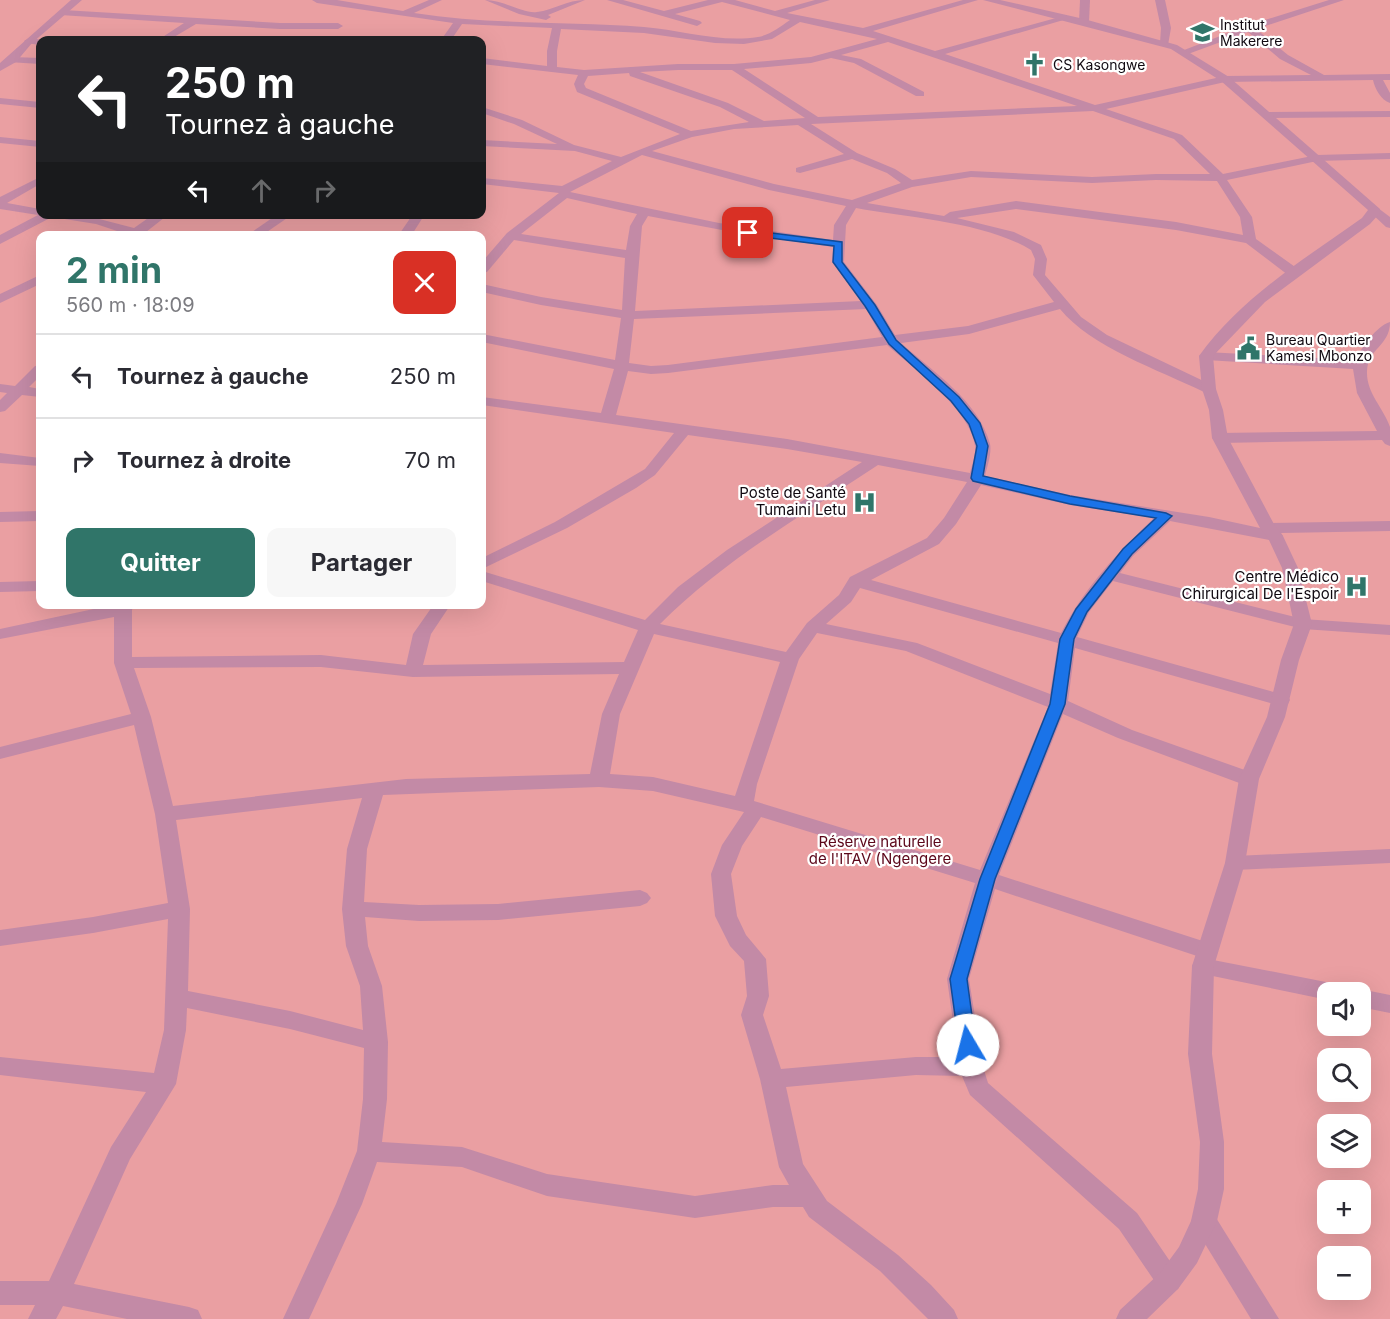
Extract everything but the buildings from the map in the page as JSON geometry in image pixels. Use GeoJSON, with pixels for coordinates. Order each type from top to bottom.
{"type":"FeatureCollection","features":[{"type":"Feature","properties":{"kind":"street"},"geometry":{"type":"LineString","coordinates":[[0,68],[12,60],[29,41],[77,0]]}},
{"type":"Feature","properties":{"kind":"street"},"geometry":{"type":"LineString","coordinates":[[317,0],[338,1],[349,16]]}},
{"type":"Feature","properties":{"kind":"street"},"geometry":{"type":"LineString","coordinates":[[406,13],[437,0]]}},
{"type":"Feature","properties":{"kind":"street"},"geometry":{"type":"LineString","coordinates":[[490,0],[580,25],[751,41],[771,36],[797,19]]}},
{"type":"Feature","properties":{"kind":"street"},"geometry":{"type":"LineString","coordinates":[[538,15],[580,0]]}},
{"type":"Feature","properties":{"kind":"street"},"geometry":{"type":"LineString","coordinates":[[612,0],[697,23]]}},
{"type":"Feature","properties":{"kind":"street"},"geometry":{"type":"LineString","coordinates":[[662,15],[719,0]]}},
{"type":"Feature","properties":{"kind":"street"},"geometry":{"type":"LineString","coordinates":[[725,0],[797,19],[862,31],[936,54],[1178,138],[1220,178],[1246,218],[1250,240]]}},
{"type":"Feature","properties":{"kind":"street"},"geometry":{"type":"LineString","coordinates":[[775,14],[825,0]]}},
{"type":"Feature","properties":{"kind":"street"},"geometry":{"type":"LineString","coordinates":[[862,31],[973,0]]}},
{"type":"Feature","properties":{"kind":"street"},"geometry":{"type":"LineString","coordinates":[[988,0],[1166,43],[1184,52],[1225,79],[1390,224]]}},
{"type":"Feature","properties":{"kind":"street"},"geometry":{"type":"LineString","coordinates":[[1084,22],[1085,0]]}},
{"type":"Feature","properties":{"kind":"street"},"geometry":{"type":"LineString","coordinates":[[1160,0],[1166,28],[1166,43]]}},
{"type":"Feature","properties":{"kind":"street"},"geometry":{"type":"LineString","coordinates":[[1184,52],[1249,28],[1339,0]]}},
{"type":"Feature","properties":{"kind":"street"},"geometry":{"type":"LineString","coordinates":[[63,13],[280,26],[349,16],[406,13],[459,21],[557,27],[580,25]]}},
{"type":"Feature","properties":{"kind":"street"},"geometry":{"type":"LineString","coordinates":[[333,36],[349,16]]}},
{"type":"Feature","properties":{"kind":"street"},"geometry":{"type":"LineString","coordinates":[[936,54],[1064,17]]}},
{"type":"Feature","properties":{"kind":"street"},"geometry":{"type":"LineString","coordinates":[[170,36],[196,20]]}},
{"type":"Feature","properties":{"kind":"street"},"geometry":{"type":"LineString","coordinates":[[449,36],[459,21]]}},
{"type":"Feature","properties":{"kind":"street"},"geometry":{"type":"LineString","coordinates":[[552,68],[552,51],[557,27]]}},
{"type":"Feature","properties":{"kind":"street"},"geometry":{"type":"LineString","coordinates":[[1249,28],[1284,57],[1323,77]]}},
{"type":"Feature","properties":{"kind":"street"},"geometry":{"type":"LineString","coordinates":[[486,61],[584,73],[734,67],[801,62],[832,56],[888,39]]}},
{"type":"Feature","properties":{"kind":"street"},"geometry":{"type":"LineString","coordinates":[[29,41],[36,42]]}},
{"type":"Feature","properties":{"kind":"street"},"geometry":{"type":"LineString","coordinates":[[832,56],[857,61],[920,94]]}},
{"type":"Feature","properties":{"kind":"street"},"geometry":{"type":"LineString","coordinates":[[12,60],[36,61]]}},
{"type":"Feature","properties":{"kind":"street"},"geometry":{"type":"LineString","coordinates":[[734,67],[816,121]]}},
{"type":"Feature","properties":{"kind":"street"},"geometry":{"type":"LineString","coordinates":[[621,70],[724,105],[764,125]]}},
{"type":"Feature","properties":{"kind":"street"},"geometry":{"type":"LineString","coordinates":[[584,73],[579,84],[581,90],[690,134]]}},
{"type":"Feature","properties":{"kind":"street"},"geometry":{"type":"LineString","coordinates":[[1377,77],[1380,88],[1390,100]]}},
{"type":"Feature","properties":{"kind":"street"},"geometry":{"type":"LineString","coordinates":[[486,264],[511,236],[565,192],[641,150],[690,134],[734,126],[1094,108],[1225,79],[1390,77]]}},
{"type":"Feature","properties":{"kind":"street"},"geometry":{"type":"LineString","coordinates":[[0,102],[36,105]]}},
{"type":"Feature","properties":{"kind":"street"},"geometry":{"type":"LineString","coordinates":[[486,111],[527,126],[575,148],[620,160]]}},
{"type":"Feature","properties":{"kind":"street"},"geometry":{"type":"LineString","coordinates":[[1267,115],[1390,114]]}},
{"type":"Feature","properties":{"kind":"street"},"geometry":{"type":"LineString","coordinates":[[800,122],[853,155],[891,171],[910,184]]}},
{"type":"Feature","properties":{"kind":"street"},"geometry":{"type":"LineString","coordinates":[[0,140],[36,144]]}},
{"type":"Feature","properties":{"kind":"street"},"geometry":{"type":"LineString","coordinates":[[486,143],[575,148]]}},
{"type":"Feature","properties":{"kind":"street"},"geometry":{"type":"LineString","coordinates":[[641,150],[728,176],[853,204],[938,217],[1018,235],[1037,248],[1041,259],[1039,275],[1076,320],[1102,338],[1209,388]]}},
{"type":"Feature","properties":{"kind":"street"},"geometry":{"type":"LineString","coordinates":[[800,170],[853,155]]}},
{"type":"Feature","properties":{"kind":"street"},"geometry":{"type":"LineString","coordinates":[[945,1319],[922,1293],[889,1263],[818,1209],[791,1167],[772,1079],[752,1015],[758,996],[756,959],[738,940],[726,916],[721,874],[749,807],[747,784],[790,659],[813,627],[845,598],[856,581],[933,541],[950,521],[977,478],[983,446],[974,423],[955,399],[892,342],[870,305],[837,262],[840,225],[853,204],[910,184],[951,175],[1092,180],[1156,177],[1220,178],[1317,158],[1390,156]]}},
{"type":"Feature","properties":{"kind":"street"},"geometry":{"type":"LineString","coordinates":[[0,204],[36,182]]}},
{"type":"Feature","properties":{"kind":"street"},"geometry":{"type":"LineString","coordinates":[[486,182],[565,192],[596,203],[769,237],[839,244]]}},
{"type":"Feature","properties":{"kind":"street"},"geometry":{"type":"LineString","coordinates":[[1371,207],[1390,203]]}},
{"type":"Feature","properties":{"kind":"street"},"geometry":{"type":"LineString","coordinates":[[0,204],[36,211]]}},
{"type":"Feature","properties":{"kind":"street"},"geometry":{"type":"LineString","coordinates":[[938,217],[961,216],[976,211],[1016,205],[1176,226],[1250,240],[1293,272]]}},
{"type":"Feature","properties":{"kind":"street"},"geometry":{"type":"LineString","coordinates":[[1128,1319],[1168,1281],[1188,1255],[1204,1221],[1211,1189],[1212,1142],[1200,1054],[1205,958],[1235,863],[1249,779],[1281,700],[1290,660],[1303,624],[1290,568],[1220,438],[1216,410],[1209,388],[1206,356],[1222,334],[1246,311],[1293,272],[1366,221],[1373,214],[1371,207]]}},
{"type":"Feature","properties":{"kind":"street"},"geometry":{"type":"LineString","coordinates":[[607,419],[620,379],[636,226],[644,212]]}},
{"type":"Feature","properties":{"kind":"street"},"geometry":{"type":"LineString","coordinates":[[0,240],[41,219]]}},
{"type":"Feature","properties":{"kind":"street"},"geometry":{"type":"LineString","coordinates":[[100,219],[129,231]]}},
{"type":"Feature","properties":{"kind":"street"},"geometry":{"type":"LineString","coordinates":[[143,231],[157,219]]}},
{"type":"Feature","properties":{"kind":"street"},"geometry":{"type":"LineString","coordinates":[[260,231],[279,219]]}},
{"type":"Feature","properties":{"kind":"street"},"geometry":{"type":"LineString","coordinates":[[511,236],[632,255]]}},
{"type":"Feature","properties":{"kind":"street"},"geometry":{"type":"LineString","coordinates":[[2,296],[36,281]]}},
{"type":"Feature","properties":{"kind":"street"},"geometry":{"type":"LineString","coordinates":[[486,289],[541,301],[628,315],[870,305]]}},
{"type":"Feature","properties":{"kind":"street"},"geometry":{"type":"LineString","coordinates":[[486,339],[622,366],[668,369],[892,342],[969,330],[1063,304]]}},
{"type":"Feature","properties":{"kind":"street"},"geometry":{"type":"LineString","coordinates":[[1389,437],[1364,395],[1361,364],[1390,326]]}},
{"type":"Feature","properties":{"kind":"street"},"geometry":{"type":"LineString","coordinates":[[1206,356],[1361,364]]}},
{"type":"Feature","properties":{"kind":"street"},"geometry":{"type":"LineString","coordinates":[[0,408],[36,373]]}},
{"type":"Feature","properties":{"kind":"street"},"geometry":{"type":"LineString","coordinates":[[0,388],[36,392]]}},
{"type":"Feature","properties":{"kind":"street"},"geometry":{"type":"LineString","coordinates":[[486,402],[788,444],[977,478],[1070,500],[1272,532],[1390,526]]}},
{"type":"Feature","properties":{"kind":"street"},"geometry":{"type":"LineString","coordinates":[[486,562],[561,525],[637,481],[650,472],[684,430]]}},
{"type":"Feature","properties":{"kind":"street"},"geometry":{"type":"LineString","coordinates":[[1220,438],[1389,437]]}},
{"type":"Feature","properties":{"kind":"street"},"geometry":{"type":"LineString","coordinates":[[0,458],[36,462]]}},
{"type":"Feature","properties":{"kind":"street"},"geometry":{"type":"LineString","coordinates":[[599,780],[611,714],[648,627],[684,591],[733,554],[876,460]]}},
{"type":"Feature","properties":{"kind":"street"},"geometry":{"type":"LineString","coordinates":[[0,517],[36,516]]}},
{"type":"Feature","properties":{"kind":"street"},"geometry":{"type":"LineString","coordinates":[[1166,516],[1127,552],[1081,611],[1067,639],[1058,704],[987,879],[958,979],[971,1067],[978,1088],[1128,1221],[1168,1281]]}},
{"type":"Feature","properties":{"kind":"street"},"geometry":{"type":"LineString","coordinates":[[1109,575],[1303,624],[1390,630]]}},
{"type":"Feature","properties":{"kind":"street"},"geometry":{"type":"LineString","coordinates":[[486,577],[648,627],[790,659]]}},
{"type":"Feature","properties":{"kind":"street"},"geometry":{"type":"LineString","coordinates":[[856,581],[1281,700]]}},
{"type":"Feature","properties":{"kind":"street"},"geometry":{"type":"LineString","coordinates":[[0,587],[36,586]]}},
{"type":"Feature","properties":{"kind":"street"},"geometry":{"type":"LineString","coordinates":[[0,634],[116,609]]}},
{"type":"Feature","properties":{"kind":"street"},"geometry":{"type":"LineString","coordinates":[[41,1319],[57,1293],[120,1154],[164,1084],[175,1030],[179,909],[165,814],[142,717],[123,663],[125,609]]}},
{"type":"Feature","properties":{"kind":"street"},"geometry":{"type":"LineString","coordinates":[[413,671],[422,634],[439,609]]}},
{"type":"Feature","properties":{"kind":"street"},"geometry":{"type":"LineString","coordinates":[[813,627],[910,647],[1058,704],[1125,734],[1249,779]]}},
{"type":"Feature","properties":{"kind":"street"},"geometry":{"type":"LineString","coordinates":[[123,663],[321,661],[413,671],[630,668]]}},
{"type":"Feature","properties":{"kind":"street"},"geometry":{"type":"LineString","coordinates":[[0,753],[142,717]]}},
{"type":"Feature","properties":{"kind":"street"},"geometry":{"type":"LineString","coordinates":[[165,814],[406,786],[599,780],[652,784],[749,807],[987,879],[1205,958],[1317,988]]}},
{"type":"Feature","properties":{"kind":"street"},"geometry":{"type":"LineString","coordinates":[[297,1319],[349,1204],[369,1151],[375,1099],[376,1042],[371,986],[357,946],[353,909],[357,849],[374,791]]}},
{"type":"Feature","properties":{"kind":"street"},"geometry":{"type":"LineString","coordinates":[[1235,863],[1390,856]]}},
{"type":"Feature","properties":{"kind":"street"},"geometry":{"type":"LineString","coordinates":[[353,909],[419,913],[498,912],[640,898]]}},
{"type":"Feature","properties":{"kind":"street"},"geometry":{"type":"LineString","coordinates":[[0,938],[93,925],[179,909]]}},
{"type":"Feature","properties":{"kind":"street"},"geometry":{"type":"LineString","coordinates":[[176,997],[290,1020],[376,1042]]}},
{"type":"Feature","properties":{"kind":"street"},"geometry":{"type":"LineString","coordinates":[[1371,1000],[1390,1004]]}},
{"type":"Feature","properties":{"kind":"street"},"geometry":{"type":"LineString","coordinates":[[0,1066],[164,1084]]}},
{"type":"Feature","properties":{"kind":"street"},"geometry":{"type":"LineString","coordinates":[[772,1079],[916,1066],[971,1067]]}},
{"type":"Feature","properties":{"kind":"street"},"geometry":{"type":"LineString","coordinates":[[369,1151],[462,1157],[547,1185],[695,1207],[773,1196],[810,1196]]}},
{"type":"Feature","properties":{"kind":"street"},"geometry":{"type":"LineString","coordinates":[[1204,1221],[1266,1319]]}},
{"type":"Feature","properties":{"kind":"street"},"geometry":{"type":"LineString","coordinates":[[0,1293],[57,1293],[189,1319]]}},
{"type":"Feature","properties":{"kind":"green space","name":"Réserve naturelle de l'ITAV (Ngengere"},"geometry":{"type":"Polygon","coordinates":[[[0,0],[1390,0],[1390,1319],[0,1319],[0,0]]]}},
{"type":"Feature","properties":{"kind":"place","name":"Institut Makerere"},"geometry":{"type":"Point","coordinates":[1202,33]}},
{"type":"Feature","properties":{"kind":"place","name":"CS Kasongwe"},"geometry":{"type":"Point","coordinates":[1035,65]}},
{"type":"Feature","properties":{"kind":"place","name":"Bureau Quartier Kamesi Mbonzo"},"geometry":{"type":"Point","coordinates":[1248,348]}},
{"type":"Feature","properties":{"kind":"place","name":"Poste de Santé Tumaini Letu"},"geometry":{"type":"Point","coordinates":[864,502]}},
{"type":"Feature","properties":{"kind":"place","name":"Centre Médico Chirurgical De l'Espoir"},"geometry":{"type":"Point","coordinates":[1357,586]}},
{"type":"Feature","properties":{"kind":"route"},"geometry":{"type":"LineString","coordinates":[[748,233],[839,244],[837,262],[870,305],[892,342],[955,399],[974,423],[983,446],[977,478],[1070,500],[1166,516],[1127,552],[1081,611],[1067,639],[1058,704],[987,879],[958,979],[968,1045]]}}]}
